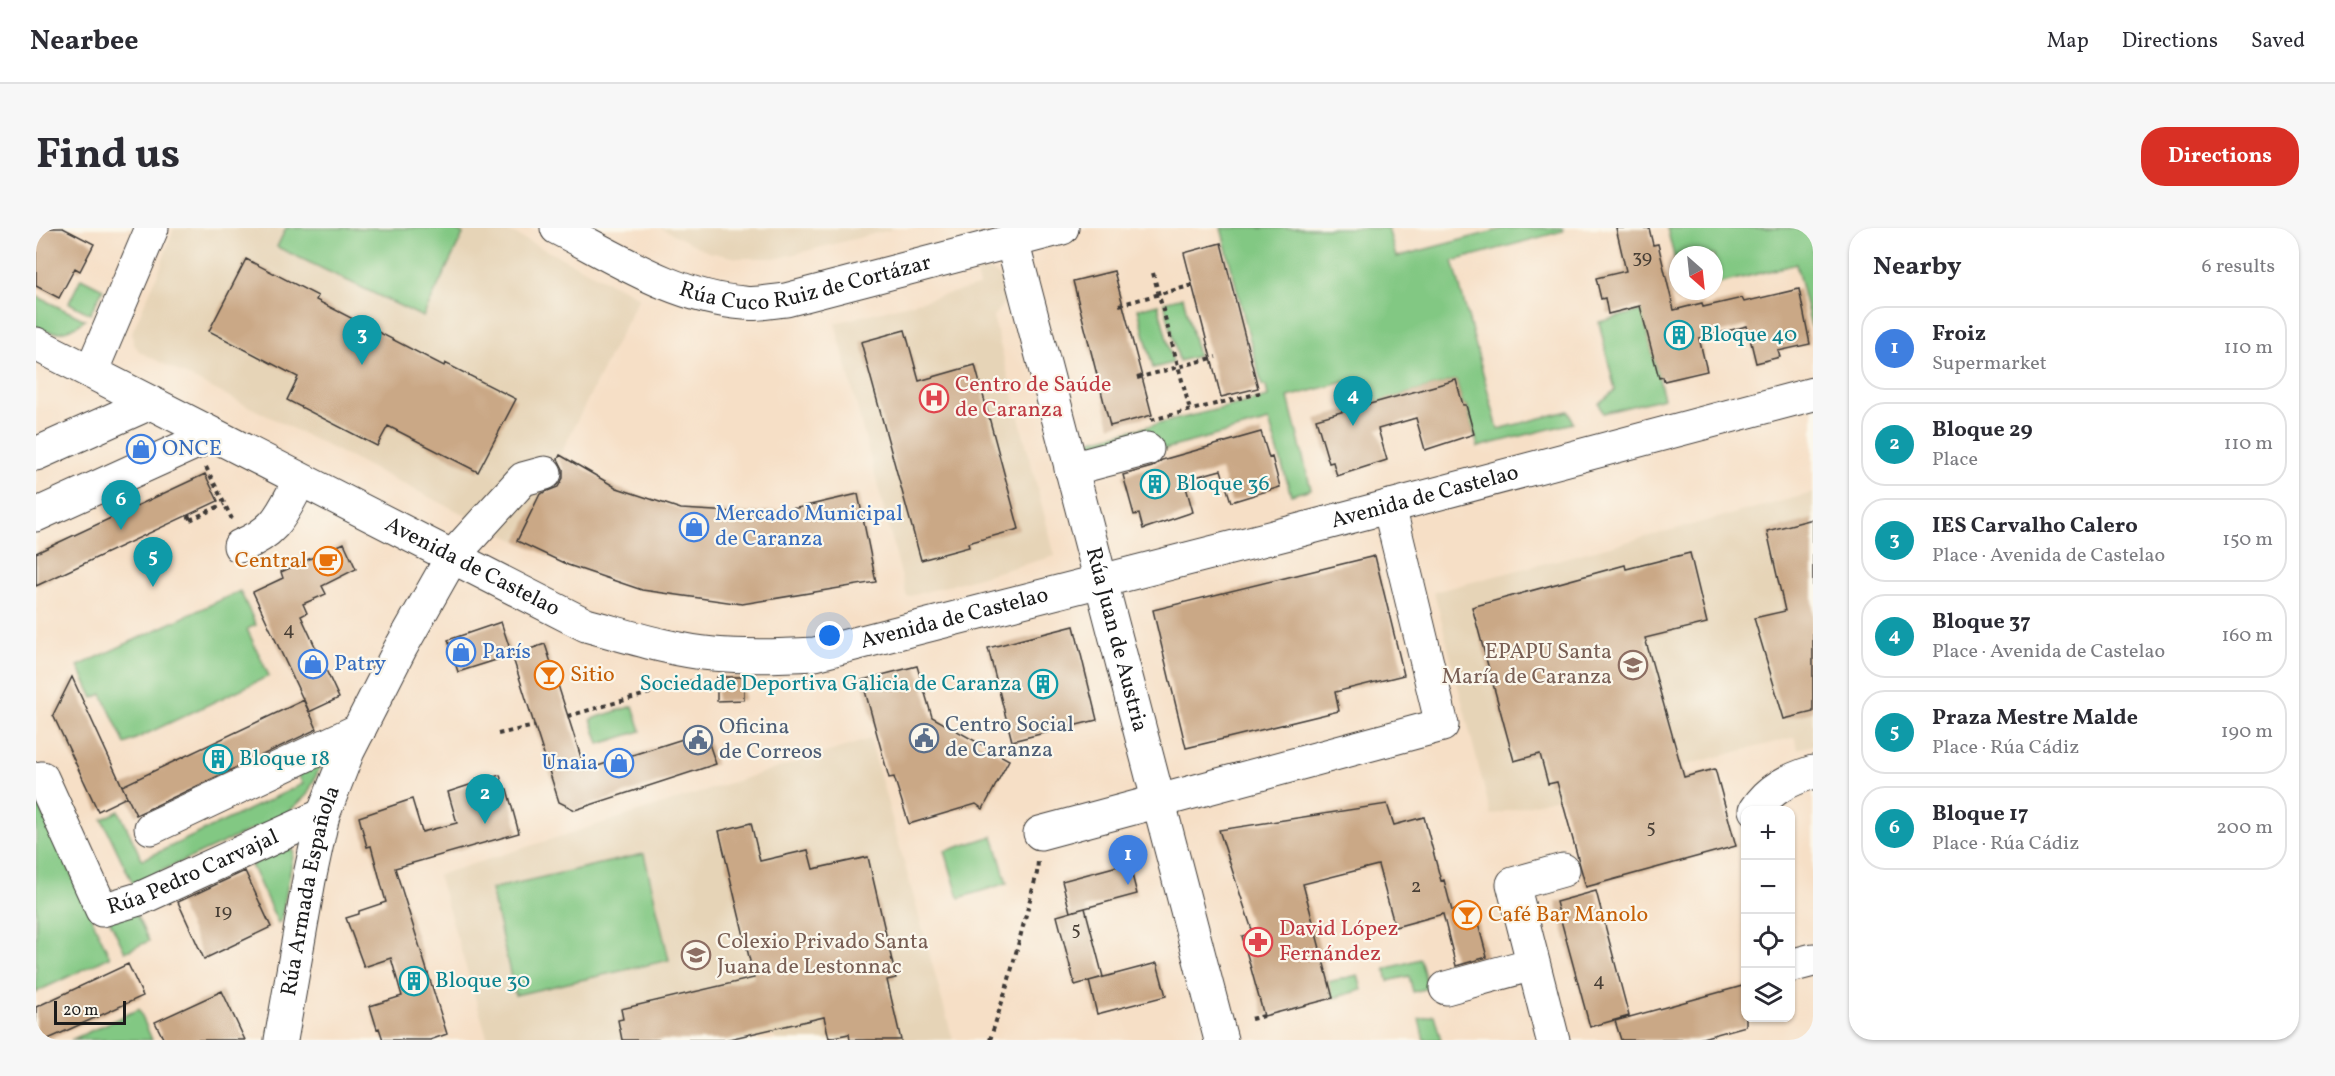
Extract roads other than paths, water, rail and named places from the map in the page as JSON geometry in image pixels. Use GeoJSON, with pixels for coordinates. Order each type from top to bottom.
{"type":"FeatureCollection","features":[{"type":"Feature","properties":{"kind":"street"},"geometry":{"type":"LineString","coordinates":[[91,372],[152,228]]}},
{"type":"Feature","properties":{"kind":"street","name":"Rúa Cuco Ruiz de Cortázar"},"geometry":{"type":"LineString","coordinates":[[557,228],[667,284],[706,297],[746,304],[786,300],[1062,228]]}},
{"type":"Feature","properties":{"kind":"street","name":"Rúa Juan de Austria"},"geometry":{"type":"LineString","coordinates":[[1012,241],[1221,1040]]}},
{"type":"Feature","properties":{"kind":"street","name":"Avenida de Castelao"},"geometry":{"type":"LineString","coordinates":[[36,344],[150,403],[203,439],[300,480],[586,625],[658,645],[712,654],[765,656],[815,654],[1813,394]]}},
{"type":"Feature","properties":{"kind":"street"},"geometry":{"type":"LineString","coordinates":[[36,454],[150,403]]}},
{"type":"Feature","properties":{"kind":"street"},"geometry":{"type":"LineString","coordinates":[[1071,469],[1147,435]]}},
{"type":"Feature","properties":{"kind":"street"},"geometry":{"type":"LineString","coordinates":[[36,515],[203,439]]}},
{"type":"Feature","properties":{"kind":"street","name":"Rúa Armada Española"},"geometry":{"type":"LineString","coordinates":[[281,1040],[323,815],[348,751],[400,649],[452,557],[523,479],[545,473]]}},
{"type":"Feature","properties":{"kind":"street"},"geometry":{"type":"LineString","coordinates":[[242,545],[262,536],[276,524],[300,480]]}},
{"type":"Feature","properties":{"kind":"street"},"geometry":{"type":"LineString","coordinates":[[1040,833],[1442,725],[1389,506]]}},
{"type":"Feature","properties":{"kind":"street"},"geometry":{"type":"LineString","coordinates":[[151,828],[358,730]]}},
{"type":"Feature","properties":{"kind":"street"},"geometry":{"type":"LineString","coordinates":[[1759,806],[1766,795],[1780,785],[1813,772]]}},
{"type":"Feature","properties":{"kind":"street","name":"Rúa Pedro Carvajal"},"geometry":{"type":"LineString","coordinates":[[36,781],[42,778],[102,910],[139,899],[323,815]]}},
{"type":"Feature","properties":{"kind":"street"},"geometry":{"type":"LineString","coordinates":[[1553,1040],[1513,884],[1563,870]]}},
{"type":"Feature","properties":{"kind":"street"},"geometry":{"type":"LineString","coordinates":[[1795,965],[1813,960]]}},
{"type":"Feature","properties":{"kind":"street"},"geometry":{"type":"LineString","coordinates":[[1446,987],[1533,964]]}},
{"type":"Feature","properties":{"kind":"place","name":"Bloque 40"},"geometry":{"type":"Point","coordinates":[1679,335]}},
{"type":"Feature","properties":{"kind":"place","name":"IES Carvalho Calero"},"geometry":{"type":"Point","coordinates":[362,365]}},
{"type":"Feature","properties":{"kind":"place","name":"Centro de Saúde de Caranza"},"geometry":{"type":"Point","coordinates":[934,398]}},
{"type":"Feature","properties":{"kind":"place","name":"Bloque 37"},"geometry":{"type":"Point","coordinates":[1353,426]}},
{"type":"Feature","properties":{"kind":"place","name":"ONCE"},"geometry":{"type":"Point","coordinates":[141,449]}},
{"type":"Feature","properties":{"kind":"place","name":"Bloque 36"},"geometry":{"type":"Point","coordinates":[1155,484]}},
{"type":"Feature","properties":{"kind":"place","name":"Mercado Municipal de Caranza"},"geometry":{"type":"Point","coordinates":[694,527]}},
{"type":"Feature","properties":{"kind":"place","name":"Bloque 17"},"geometry":{"type":"Point","coordinates":[121,530]}},
{"type":"Feature","properties":{"kind":"place","name":"Central"},"geometry":{"type":"Point","coordinates":[328,561]}},
{"type":"Feature","properties":{"kind":"place","name":"Praza Mestre Malde"},"geometry":{"type":"Point","coordinates":[153,587]}},
{"type":"Feature","properties":{"kind":"place","name":"París"},"geometry":{"type":"Point","coordinates":[461,652]}},
{"type":"Feature","properties":{"kind":"place","name":"Patry"},"geometry":{"type":"Point","coordinates":[313,664]}},
{"type":"Feature","properties":{"kind":"place","name":"EPAPU Santa María de Caranza"},"geometry":{"type":"Point","coordinates":[1633,665]}},
{"type":"Feature","properties":{"kind":"place","name":"Sitio"},"geometry":{"type":"Point","coordinates":[549,675]}},
{"type":"Feature","properties":{"kind":"place","name":"Sociedade Deportiva Galicia de Caranza"},"geometry":{"type":"Point","coordinates":[1043,684]}},
{"type":"Feature","properties":{"kind":"place","name":"Centro Social de Caranza"},"geometry":{"type":"Point","coordinates":[924,738]}},
{"type":"Feature","properties":{"kind":"place","name":"Oficina de Correos"},"geometry":{"type":"Point","coordinates":[698,740]}},
{"type":"Feature","properties":{"kind":"place","name":"Bloque 18"},"geometry":{"type":"Point","coordinates":[218,759]}},
{"type":"Feature","properties":{"kind":"place","name":"Unaia"},"geometry":{"type":"Point","coordinates":[619,763]}},
{"type":"Feature","properties":{"kind":"place","name":"Bloque 29"},"geometry":{"type":"Point","coordinates":[485,824]}},
{"type":"Feature","properties":{"kind":"place","name":"Froiz"},"geometry":{"type":"Point","coordinates":[1128,885]}},
{"type":"Feature","properties":{"kind":"place","name":"Café Bar Manolo"},"geometry":{"type":"Point","coordinates":[1467,915]}},
{"type":"Feature","properties":{"kind":"place","name":"David López Fernández"},"geometry":{"type":"Point","coordinates":[1258,942]}},
{"type":"Feature","properties":{"kind":"place","name":"Colexio Privado Santa Juana de Lestonnac"},"geometry":{"type":"Point","coordinates":[696,955]}},
{"type":"Feature","properties":{"kind":"place","name":"Bloque 30"},"geometry":{"type":"Point","coordinates":[414,981]}}]}
